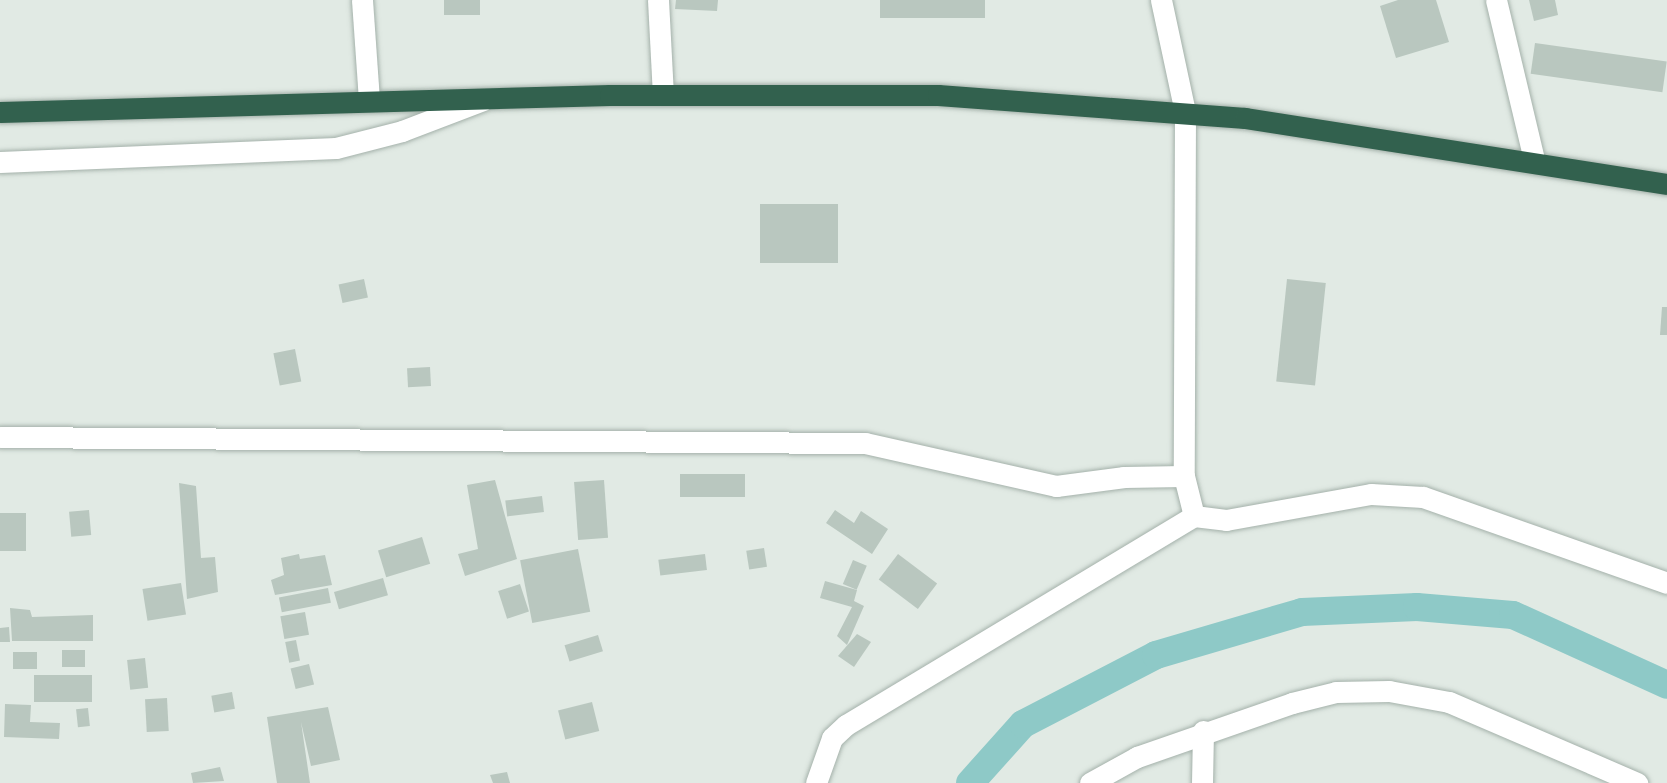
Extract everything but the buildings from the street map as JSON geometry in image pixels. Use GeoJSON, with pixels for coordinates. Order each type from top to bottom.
{"type":"FeatureCollection","features":[{"type":"Feature","properties":{"kind":"highway"},"geometry":{"type":"LineString","coordinates":[[0,111],[663,95],[938,95],[1185,112],[1534,160],[1667,184]]}},
{"type":"Feature","properties":{"kind":"street"},"geometry":{"type":"LineString","coordinates":[[362,0],[369,101]]}},
{"type":"Feature","properties":{"kind":"street"},"geometry":{"type":"LineString","coordinates":[[658,0],[663,95]]}},
{"type":"Feature","properties":{"kind":"street"},"geometry":{"type":"LineString","coordinates":[[1161,0],[1185,112],[1184,476],[1194,516]]}},
{"type":"Feature","properties":{"kind":"street"},"geometry":{"type":"LineString","coordinates":[[1496,0],[1534,160]]}},
{"type":"Feature","properties":{"kind":"street"},"geometry":{"type":"LineString","coordinates":[[0,162],[336,148],[402,131],[488,98]]}},
{"type":"Feature","properties":{"kind":"street"},"geometry":{"type":"LineString","coordinates":[[0,437],[865,443],[1056,486],[1124,477],[1184,476]]}},
{"type":"Feature","properties":{"kind":"street"},"geometry":{"type":"LineString","coordinates":[[816,783],[832,738],[846,725],[1194,516],[1226,520],[1371,494],[1423,497],[1667,583]]}},
{"type":"Feature","properties":{"kind":"street"},"geometry":{"type":"LineString","coordinates":[[1090,783],[1138,757],[1203,731],[1336,692],[1389,691],[1449,702],[1637,783]]}},
{"type":"Feature","properties":{"kind":"street"},"geometry":{"type":"LineString","coordinates":[[1202,783],[1203,731]]}},
{"type":"Feature","properties":{"kind":"waterway"},"geometry":{"type":"LineString","coordinates":[[970,783],[1023,724],[1156,655],[1302,612],[1417,607],[1513,615],[1667,685]]}}]}
